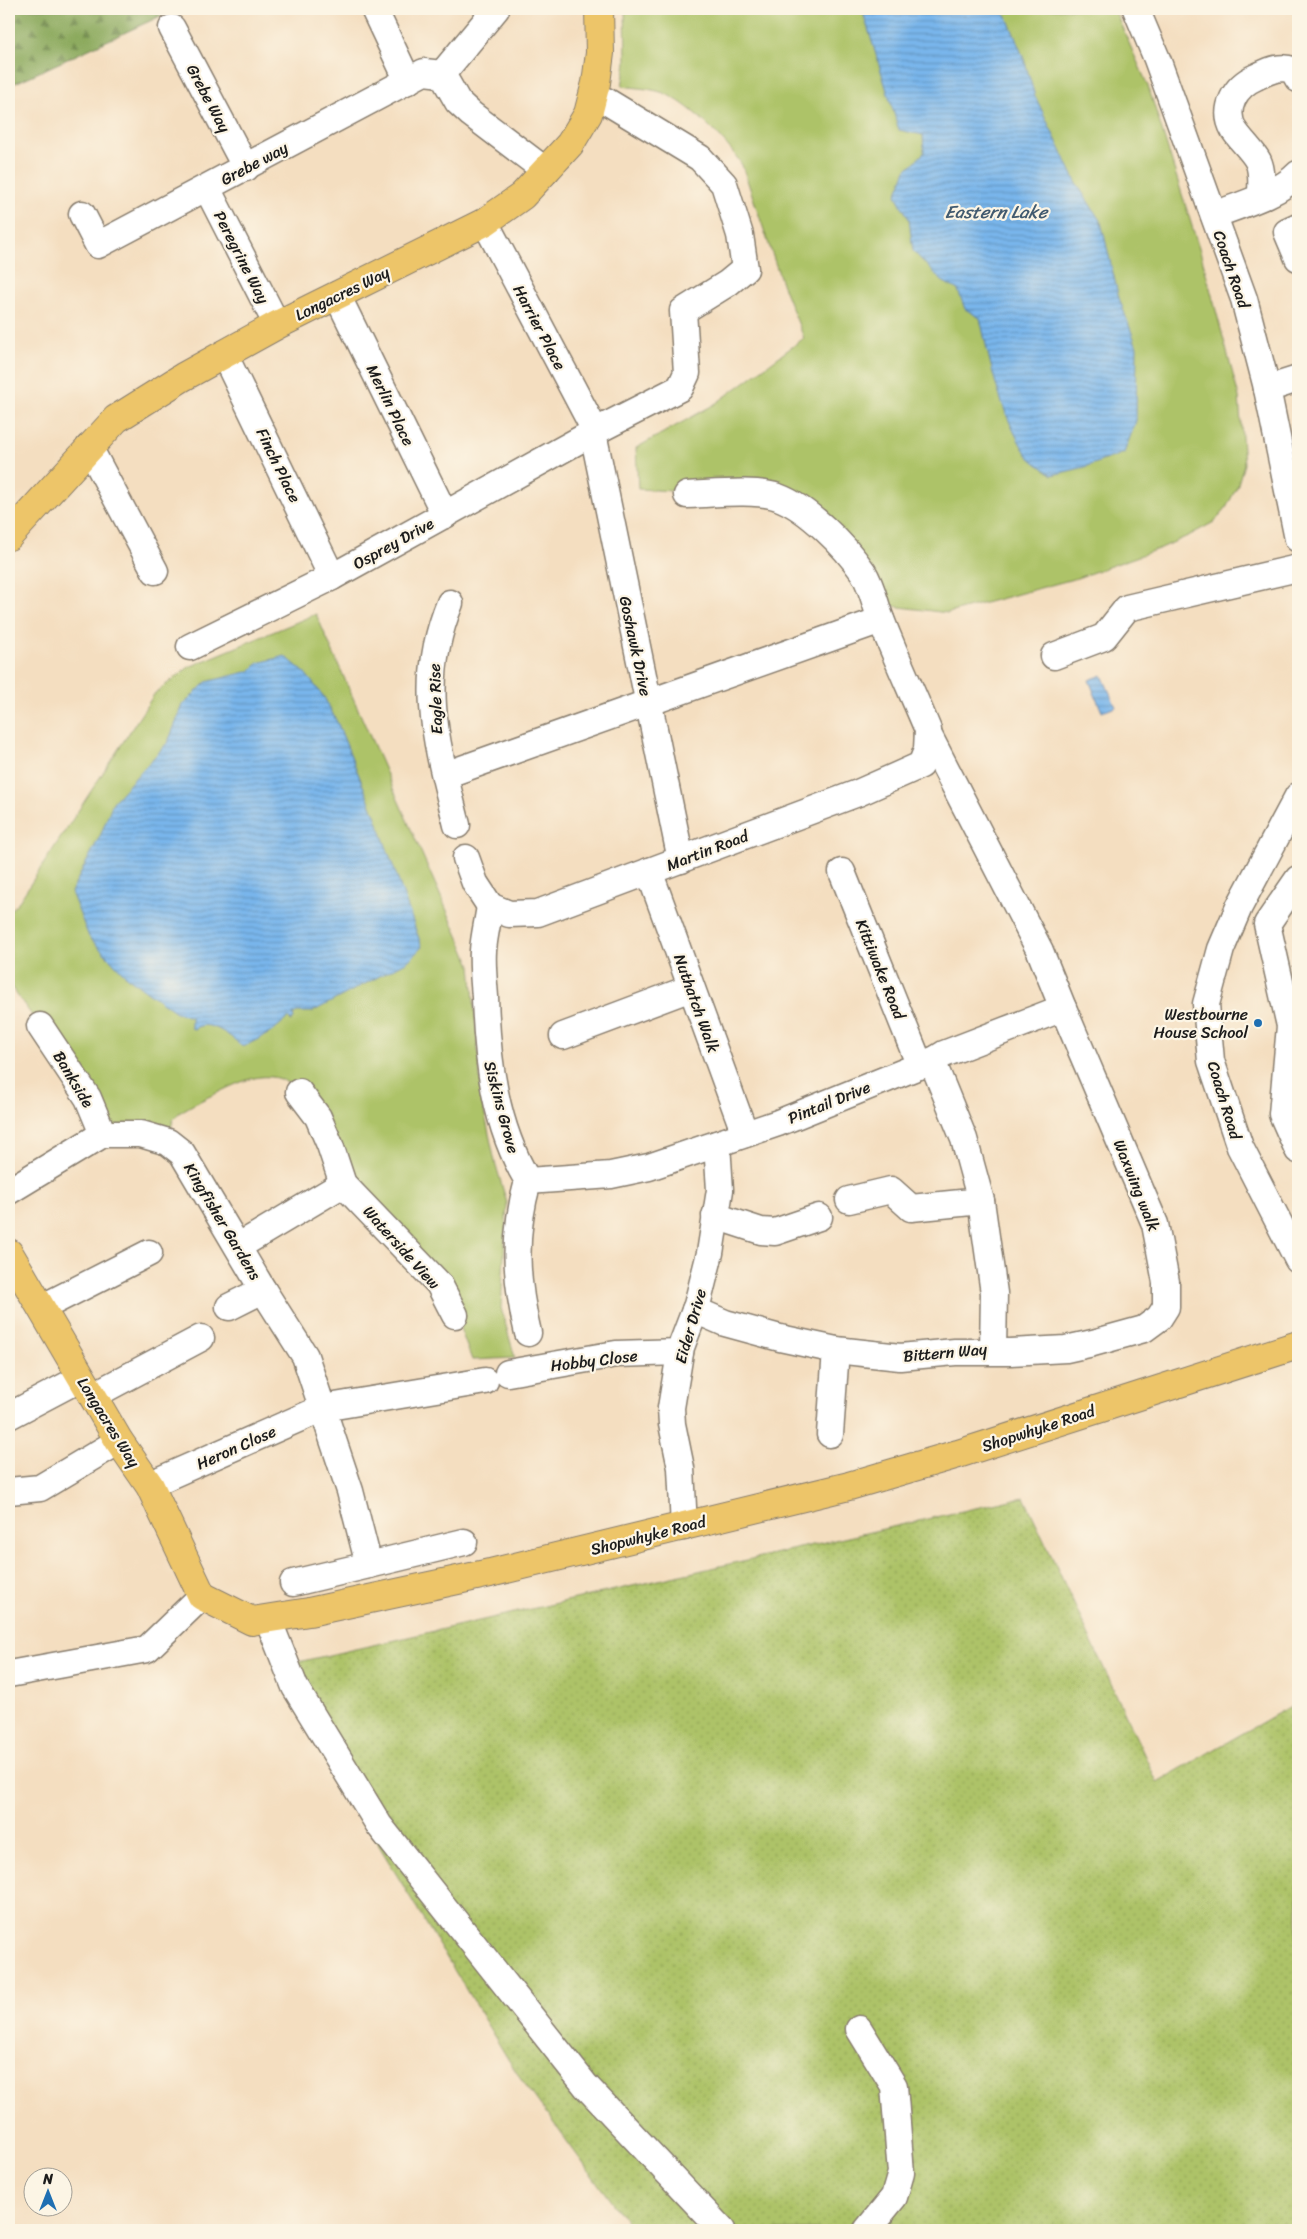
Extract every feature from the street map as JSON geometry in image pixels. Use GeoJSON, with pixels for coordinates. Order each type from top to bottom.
{"type":"FeatureCollection","features":[{"type":"Feature","properties":{"kind":"main road","name":"Longacres Way"},"geometry":{"type":"LineString","coordinates":[[9,536],[116,419],[224,354],[277,325],[485,222],[522,196],[570,144],[588,114],[600,53],[599,9]]}},
{"type":"Feature","properties":{"kind":"main road","name":"Longacres Way"},"geometry":{"type":"LineString","coordinates":[[11,1261],[119,1441],[150,1486],[202,1596]]}},
{"type":"Feature","properties":{"kind":"main road","name":"Shopwhyke Road"},"geometry":{"type":"LineString","coordinates":[[202,1596],[252,1621],[309,1612],[490,1574],[849,1486],[958,1454],[1298,1345]]}},
{"type":"Feature","properties":{"kind":"street"},"geometry":{"type":"LineString","coordinates":[[374,9],[408,81]]}},
{"type":"Feature","properties":{"kind":"street"},"geometry":{"type":"LineString","coordinates":[[496,9],[442,74],[458,102],[546,171]]}},
{"type":"Feature","properties":{"kind":"street","name":"Coach Road"},"geometry":{"type":"LineString","coordinates":[[1136,9],[1157,59],[1244,299],[1267,389],[1298,539]]}},
{"type":"Feature","properties":{"kind":"street","name":"Grebe Way"},"geometry":{"type":"LineString","coordinates":[[172,28],[246,168]]}},
{"type":"Feature","properties":{"kind":"street"},"geometry":{"type":"LineString","coordinates":[[1261,196],[1262,172],[1258,161],[1233,129],[1230,120],[1229,108],[1232,98],[1237,90],[1249,80],[1278,68],[1293,70],[1298,80]]}},
{"type":"Feature","properties":{"kind":"street","name":"Grebe way"},"geometry":{"type":"LineString","coordinates":[[82,214],[98,244],[246,168],[424,72],[442,74]]}},
{"type":"Feature","properties":{"kind":"street","name":"Osprey Drive"},"geometry":{"type":"LineString","coordinates":[[190,647],[332,577],[592,433],[680,388],[687,373],[683,311],[745,269],[740,235],[724,184],[700,158],[606,100],[592,98]]}},
{"type":"Feature","properties":{"kind":"street"},"geometry":{"type":"LineString","coordinates":[[1214,215],[1275,191],[1290,183],[1298,174]]}},
{"type":"Feature","properties":{"kind":"street","name":"Peregrine Way"},"geometry":{"type":"LineString","coordinates":[[207,188],[277,325]]}},
{"type":"Feature","properties":{"kind":"street","name":"Harrier Place"},"geometry":{"type":"LineString","coordinates":[[485,222],[591,423],[592,433]]}},
{"type":"Feature","properties":{"kind":"street"},"geometry":{"type":"LineString","coordinates":[[1298,227],[1288,232],[1298,258]]}},
{"type":"Feature","properties":{"kind":"street","name":"Merlin Place"},"geometry":{"type":"LineString","coordinates":[[337,295],[445,515]]}},
{"type":"Feature","properties":{"kind":"street","name":"Finch Place"},"geometry":{"type":"LineString","coordinates":[[224,354],[332,577]]}},
{"type":"Feature","properties":{"kind":"street"},"geometry":{"type":"LineString","coordinates":[[1267,389],[1298,379]]}},
{"type":"Feature","properties":{"kind":"street","name":"Goshawk Drive"},"geometry":{"type":"LineString","coordinates":[[592,433],[680,860]]}},
{"type":"Feature","properties":{"kind":"street"},"geometry":{"type":"LineString","coordinates":[[90,446],[155,571]]}},
{"type":"Feature","properties":{"kind":"street"},"geometry":{"type":"LineString","coordinates":[[687,495],[739,493],[777,497],[800,508],[842,546],[863,572],[874,594],[881,620],[928,734],[1040,952],[1063,1008]]}},
{"type":"Feature","properties":{"kind":"street"},"geometry":{"type":"LineString","coordinates":[[1054,656],[1104,637],[1127,608],[1298,568]]}},
{"type":"Feature","properties":{"kind":"street","name":"Eagle Rise"},"geometry":{"type":"LineString","coordinates":[[450,603],[440,627],[433,656],[432,686],[433,716],[457,825]]}},
{"type":"Feature","properties":{"kind":"street"},"geometry":{"type":"LineString","coordinates":[[445,775],[881,620]]}},
{"type":"Feature","properties":{"kind":"street","name":"Martin Road"},"geometry":{"type":"LineString","coordinates":[[490,906],[509,914],[538,913],[858,793],[921,765],[927,750],[928,734]]}},
{"type":"Feature","properties":{"kind":"street","name":"Coach Road"},"geometry":{"type":"LineString","coordinates":[[1298,796],[1239,907],[1220,949],[1206,1004],[1211,1061],[1240,1147],[1298,1260]]}},
{"type":"Feature","properties":{"kind":"street"},"geometry":{"type":"LineString","coordinates":[[466,858],[475,883],[490,906]]}},
{"type":"Feature","properties":{"kind":"street","name":"Nuthatch Walk"},"geometry":{"type":"LineString","coordinates":[[649,871],[745,1134]]}},
{"type":"Feature","properties":{"kind":"street","name":"Kittiwake Road"},"geometry":{"type":"LineString","coordinates":[[842,872],[928,1063]]}},
{"type":"Feature","properties":{"kind":"street"},"geometry":{"type":"LineString","coordinates":[[1298,879],[1268,924],[1290,1026],[1282,1114],[1298,1150]]}},
{"type":"Feature","properties":{"kind":"street","name":"Siskins Grove"},"geometry":{"type":"LineString","coordinates":[[490,906],[483,952],[486,1040],[502,1120],[513,1156],[528,1181]]}},
{"type":"Feature","properties":{"kind":"street"},"geometry":{"type":"LineString","coordinates":[[563,1036],[691,988]]}},
{"type":"Feature","properties":{"kind":"street","name":"Pintail Drive"},"geometry":{"type":"LineString","coordinates":[[528,1181],[611,1175],[649,1167],[745,1134],[1063,1008]]}},
{"type":"Feature","properties":{"kind":"street","name":"Waxwing walk"},"geometry":{"type":"LineString","coordinates":[[993,1351],[1066,1349],[1093,1343],[1144,1329],[1159,1318],[1166,1307],[1163,1261],[1155,1224],[1063,1008]]}},
{"type":"Feature","properties":{"kind":"street","name":"Bankside"},"geometry":{"type":"LineString","coordinates":[[40,1026],[88,1098],[103,1134]]}},
{"type":"Feature","properties":{"kind":"street","name":"Bittern Way"},"geometry":{"type":"LineString","coordinates":[[695,1310],[734,1325],[780,1338],[836,1350],[900,1357],[993,1351],[994,1293],[981,1201],[964,1139],[934,1068],[928,1063]]}},
{"type":"Feature","properties":{"kind":"street","name":"Waterside View"},"geometry":{"type":"LineString","coordinates":[[299,1092],[318,1117],[343,1184],[439,1284],[455,1315]]}},
{"type":"Feature","properties":{"kind":"street"},"geometry":{"type":"LineString","coordinates":[[9,1191],[103,1134]]}},
{"type":"Feature","properties":{"kind":"street","name":"Kingfisher Gardens"},"geometry":{"type":"LineString","coordinates":[[103,1134],[141,1134],[168,1142],[182,1153],[239,1246],[263,1290],[305,1356],[323,1408]]}},
{"type":"Feature","properties":{"kind":"street","name":"Eider Drive"},"geometry":{"type":"LineString","coordinates":[[684,1527],[681,1468],[671,1416],[680,1352],[695,1310],[710,1254],[720,1190],[717,1144]]}},
{"type":"Feature","properties":{"kind":"street"},"geometry":{"type":"LineString","coordinates":[[528,1181],[521,1207],[516,1265],[520,1302],[528,1333]]}},
{"type":"Feature","properties":{"kind":"street"},"geometry":{"type":"LineString","coordinates":[[239,1246],[343,1184]]}},
{"type":"Feature","properties":{"kind":"street"},"geometry":{"type":"LineString","coordinates":[[849,1200],[891,1190],[911,1208],[981,1201]]}},
{"type":"Feature","properties":{"kind":"street"},"geometry":{"type":"LineString","coordinates":[[715,1216],[761,1231],[775,1232],[820,1217]]}},
{"type":"Feature","properties":{"kind":"street"},"geometry":{"type":"LineString","coordinates":[[40,1308],[149,1254]]}},
{"type":"Feature","properties":{"kind":"street"},"geometry":{"type":"LineString","coordinates":[[229,1307],[263,1290]]}},
{"type":"Feature","properties":{"kind":"street"},"geometry":{"type":"LineString","coordinates":[[9,1416],[87,1387],[201,1338]]}},
{"type":"Feature","properties":{"kind":"street"},"geometry":{"type":"LineString","coordinates":[[830,1434],[836,1350]]}},
{"type":"Feature","properties":{"kind":"street","name":"Hobby Close"},"geometry":{"type":"LineString","coordinates":[[497,1377],[608,1355],[680,1352]]}},
{"type":"Feature","properties":{"kind":"street","name":"Heron Close"},"geometry":{"type":"LineString","coordinates":[[150,1486],[323,1408],[497,1377]]}},
{"type":"Feature","properties":{"kind":"street"},"geometry":{"type":"LineString","coordinates":[[323,1408],[350,1491],[369,1565]]}},
{"type":"Feature","properties":{"kind":"street"},"geometry":{"type":"LineString","coordinates":[[9,1491],[40,1488],[119,1441]]}},
{"type":"Feature","properties":{"kind":"street"},"geometry":{"type":"LineString","coordinates":[[293,1583],[464,1542]]}},
{"type":"Feature","properties":{"kind":"street"},"geometry":{"type":"LineString","coordinates":[[9,1674],[147,1650],[202,1596]]}},
{"type":"Feature","properties":{"kind":"street"},"geometry":{"type":"LineString","coordinates":[[268,1619],[295,1688],[379,1825],[586,2086],[722,2230]]}},
{"type":"Feature","properties":{"kind":"street"},"geometry":{"type":"LineString","coordinates":[[859,2029],[894,2086],[901,2173],[894,2197],[867,2230]]}},
{"type":"Feature","properties":{"kind":"green space"},"geometry":{"type":"Polygon","coordinates":[[[9,9],[176,9],[9,86],[9,9]]]}},
{"type":"Feature","properties":{"kind":"green space"},"geometry":{"type":"Polygon","coordinates":[[[625,9],[1114,9],[1148,86],[1202,258],[1239,397],[1244,464],[1237,487],[1226,508],[1214,522],[1161,548],[1077,578],[948,613],[876,604],[863,573],[777,497],[638,489],[636,448],[715,404],[804,338],[783,286],[742,165],[735,155],[716,133],[680,102],[657,91],[622,86],[626,63],[625,9]]]}},
{"type":"Feature","properties":{"kind":"green space"},"geometry":{"type":"Polygon","coordinates":[[[316,614],[471,965],[482,1101],[495,1162],[507,1203],[501,1308],[515,1358],[472,1360],[455,1315],[343,1184],[299,1092],[289,1084],[279,1079],[259,1077],[238,1083],[202,1100],[179,1113],[173,1120],[168,1142],[103,1134],[61,1055],[9,984],[9,912],[20,900],[155,693],[189,667],[316,614]]]}},
{"type":"Feature","properties":{"kind":"green space"},"geometry":{"type":"Polygon","coordinates":[[[1024,1497],[1157,1782],[1298,1702],[1298,2230],[632,2230],[514,2069],[288,1695],[285,1665],[1024,1497]]]}},
{"type":"Feature","properties":{"kind":"water","name":"Eastern Lake"},"geometry":{"type":"Polygon","coordinates":[[[862,9],[1000,9],[1007,17],[1024,59],[1035,96],[1077,184],[1101,222],[1119,298],[1137,347],[1136,421],[1124,453],[1085,467],[1052,475],[1028,456],[1017,438],[997,387],[980,318],[965,309],[958,290],[942,281],[913,251],[909,219],[896,195],[906,170],[924,153],[923,135],[899,130],[862,9]]]}},
{"type":"Feature","properties":{"kind":"water"},"geometry":{"type":"Polygon","coordinates":[[[285,656],[305,673],[324,697],[338,724],[375,815],[422,947],[408,961],[312,1012],[297,1012],[293,1014],[294,1019],[291,1021],[289,1017],[270,1033],[243,1047],[227,1034],[213,1027],[207,1025],[194,1029],[191,1028],[191,1017],[176,1012],[127,977],[89,937],[71,892],[101,834],[113,802],[168,742],[183,705],[206,682],[250,671],[258,663],[285,656]]]}},
{"type":"Feature","properties":{"kind":"water"},"geometry":{"type":"Polygon","coordinates":[[[1102,675],[1116,707],[1102,712],[1089,680],[1102,675]]]}},
{"type":"Feature","properties":{"kind":"place","name":"Westbourne House School"},"geometry":{"type":"Point","coordinates":[1258,1023]}}]}
